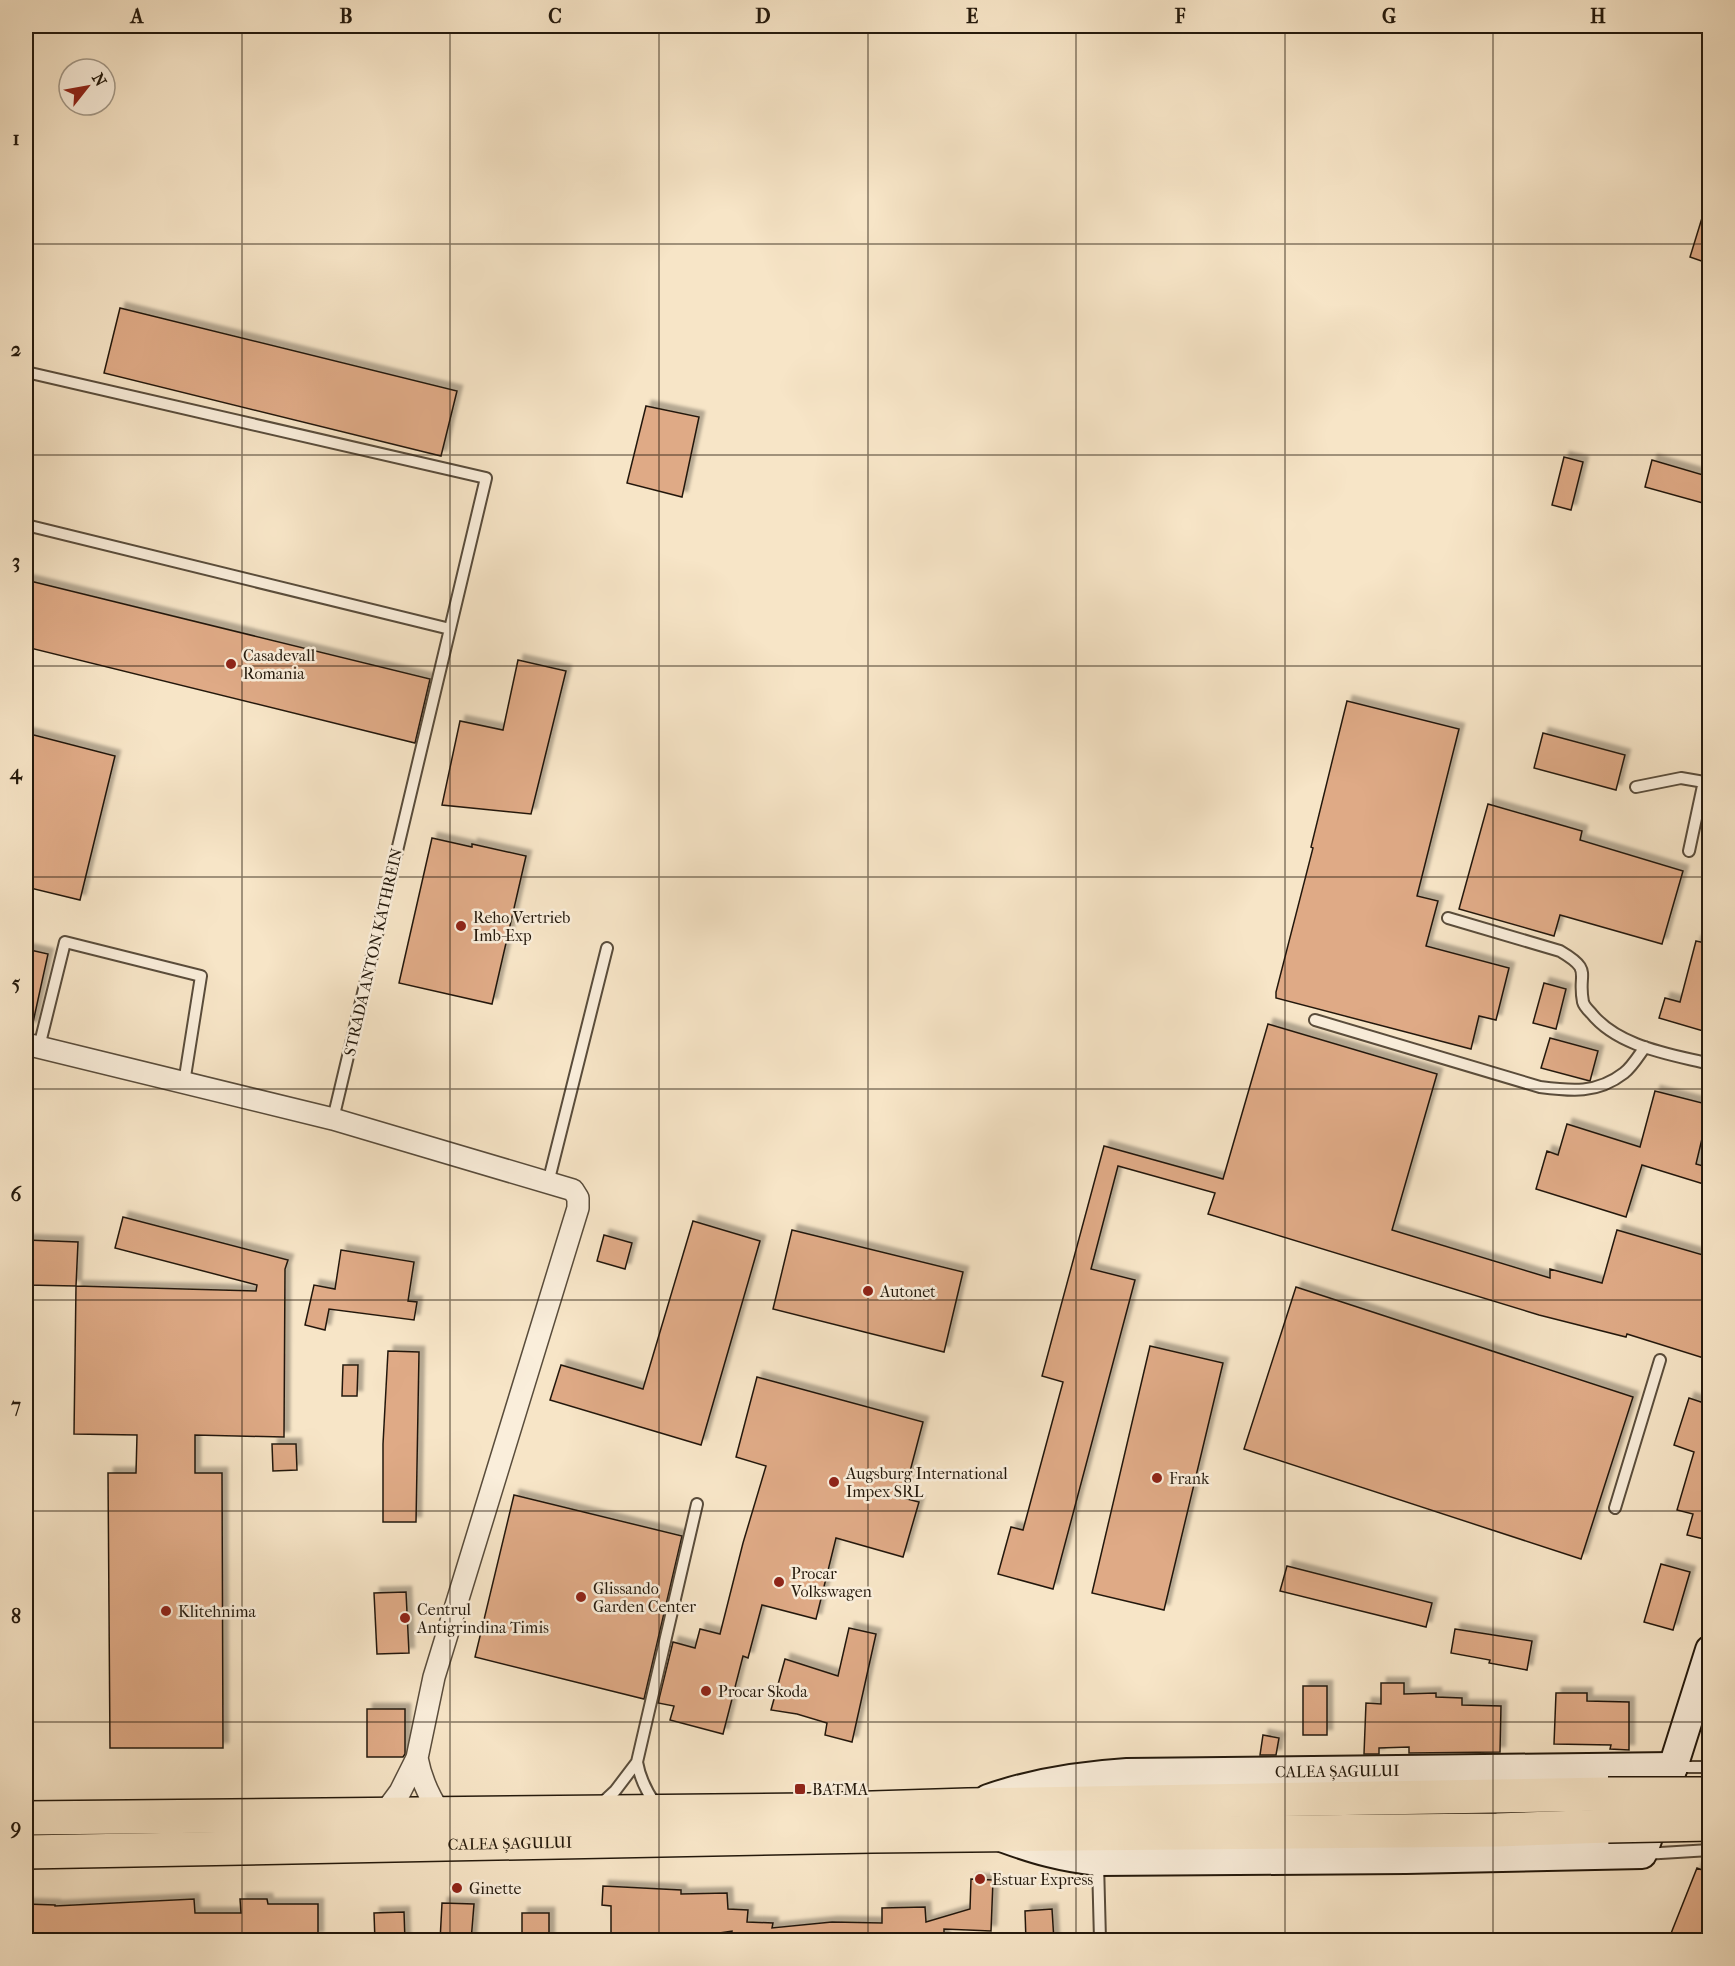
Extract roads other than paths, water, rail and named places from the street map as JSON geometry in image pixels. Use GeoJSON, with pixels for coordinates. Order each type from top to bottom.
{"type":"FeatureCollection","features":[{"type":"Feature","properties":{"kind":"main road","name":"CALEA ȘAGULUI"},"geometry":{"type":"LineString","coordinates":[[26,1818],[809,1810],[968,1805],[1710,1794]]}},
{"type":"Feature","properties":{"kind":"main road","name":"CALEA ȘAGULUI"},"geometry":{"type":"LineString","coordinates":[[26,1852],[860,1836],[1497,1830],[1710,1824]]}},
{"type":"Feature","properties":{"kind":"street"},"geometry":{"type":"LineString","coordinates":[[32,1046],[333,1119],[573,1190],[578,1197],[578,1208],[434,1677],[417,1758],[400,1792],[383,1815]]}},
{"type":"Feature","properties":{"kind":"street"},"geometry":{"type":"LineString","coordinates":[[1642,1854],[1710,1650]]}},
{"type":"Feature","properties":{"kind":"street"},"geometry":{"type":"LineString","coordinates":[[417,1758],[428,1795],[440,1814]]}},
{"type":"Feature","properties":{"kind":"street","name":"CALEA ȘAGULUI"},"geometry":{"type":"LineString","coordinates":[[968,1805],[1050,1781],[1127,1773],[1672,1767]]}},
{"type":"Feature","properties":{"kind":"street","name":"CALEA ȘAGULUI"},"geometry":{"type":"LineString","coordinates":[[997,1835],[1043,1852],[1098,1861],[1418,1859],[1642,1854]]}},
{"type":"Feature","properties":{"kind":"lane","name":"STRADA ANTON KATHREIN"},"geometry":{"type":"LineString","coordinates":[[26,372],[486,478],[333,1119]]}},
{"type":"Feature","properties":{"kind":"lane"},"geometry":{"type":"LineString","coordinates":[[26,525],[450,629]]}},
{"type":"Feature","properties":{"kind":"lane"},"geometry":{"type":"LineString","coordinates":[[1636,787],[1681,778],[1707,782],[1689,851]]}},
{"type":"Feature","properties":{"kind":"lane"},"geometry":{"type":"LineString","coordinates":[[1448,918],[1560,951],[1573,959],[1582,969],[1584,1003],[1593,1016],[1608,1030],[1645,1047],[1710,1064]]}},
{"type":"Feature","properties":{"kind":"lane"},"geometry":{"type":"LineString","coordinates":[[32,1046],[65,942],[201,976],[184,1083]]}},
{"type":"Feature","properties":{"kind":"lane"},"geometry":{"type":"LineString","coordinates":[[548,1183],[607,948]]}},
{"type":"Feature","properties":{"kind":"lane"},"geometry":{"type":"LineString","coordinates":[[1315,1020],[1540,1087],[1565,1090],[1590,1090],[1606,1084],[1626,1072],[1645,1047]]}},
{"type":"Feature","properties":{"kind":"lane"},"geometry":{"type":"LineString","coordinates":[[1615,1508],[1660,1360]]}},
{"type":"Feature","properties":{"kind":"lane"},"geometry":{"type":"LineString","coordinates":[[660,1811],[646,1792],[639,1776],[637,1762],[698,1504]]}},
{"type":"Feature","properties":{"kind":"lane"},"geometry":{"type":"LineString","coordinates":[[592,1812],[615,1791],[637,1762]]}},
{"type":"Feature","properties":{"kind":"lane","name":"CALEA ȘAGULUI"},"geometry":{"type":"LineString","coordinates":[[1672,1767],[1710,1767]]}},
{"type":"Feature","properties":{"kind":"lane","name":"CALEA ȘAGULUI"},"geometry":{"type":"LineString","coordinates":[[1642,1854],[1710,1850]]}},
{"type":"Feature","properties":{"kind":"lane"},"geometry":{"type":"LineString","coordinates":[[1098,1861],[1100,1941]]}},
{"type":"Feature","properties":{"kind":"place","name":"Casadevall Romania"},"geometry":{"type":"Point","coordinates":[231,664]}},
{"type":"Feature","properties":{"kind":"place","name":"Reho Vertrieb Imb-Exp"},"geometry":{"type":"Point","coordinates":[461,926]}},
{"type":"Feature","properties":{"kind":"place","name":"Autonet"},"geometry":{"type":"Point","coordinates":[868,1291]}},
{"type":"Feature","properties":{"kind":"place","name":"Frank"},"geometry":{"type":"Point","coordinates":[1157,1478]}},
{"type":"Feature","properties":{"kind":"place","name":"Augsburg International Impex SRL"},"geometry":{"type":"Point","coordinates":[834,1482]}},
{"type":"Feature","properties":{"kind":"place","name":"Procar Volkswagen"},"geometry":{"type":"Point","coordinates":[779,1582]}},
{"type":"Feature","properties":{"kind":"place","name":"Glissando Garden Center"},"geometry":{"type":"Point","coordinates":[581,1597]}},
{"type":"Feature","properties":{"kind":"place","name":"Klitehnima"},"geometry":{"type":"Point","coordinates":[166,1611]}},
{"type":"Feature","properties":{"kind":"place","name":"Centrul Antigrindina Timis"},"geometry":{"type":"Point","coordinates":[405,1618]}},
{"type":"Feature","properties":{"kind":"place","name":"Procar Skoda"},"geometry":{"type":"Point","coordinates":[706,1691]}},
{"type":"Feature","properties":{"kind":"place","name":"BATMA"},"geometry":{"type":"Point","coordinates":[800,1789]}},
{"type":"Feature","properties":{"kind":"place","name":"Estuar Express"},"geometry":{"type":"Point","coordinates":[980,1879]}},
{"type":"Feature","properties":{"kind":"place","name":"Ginette"},"geometry":{"type":"Point","coordinates":[457,1888]}}]}
